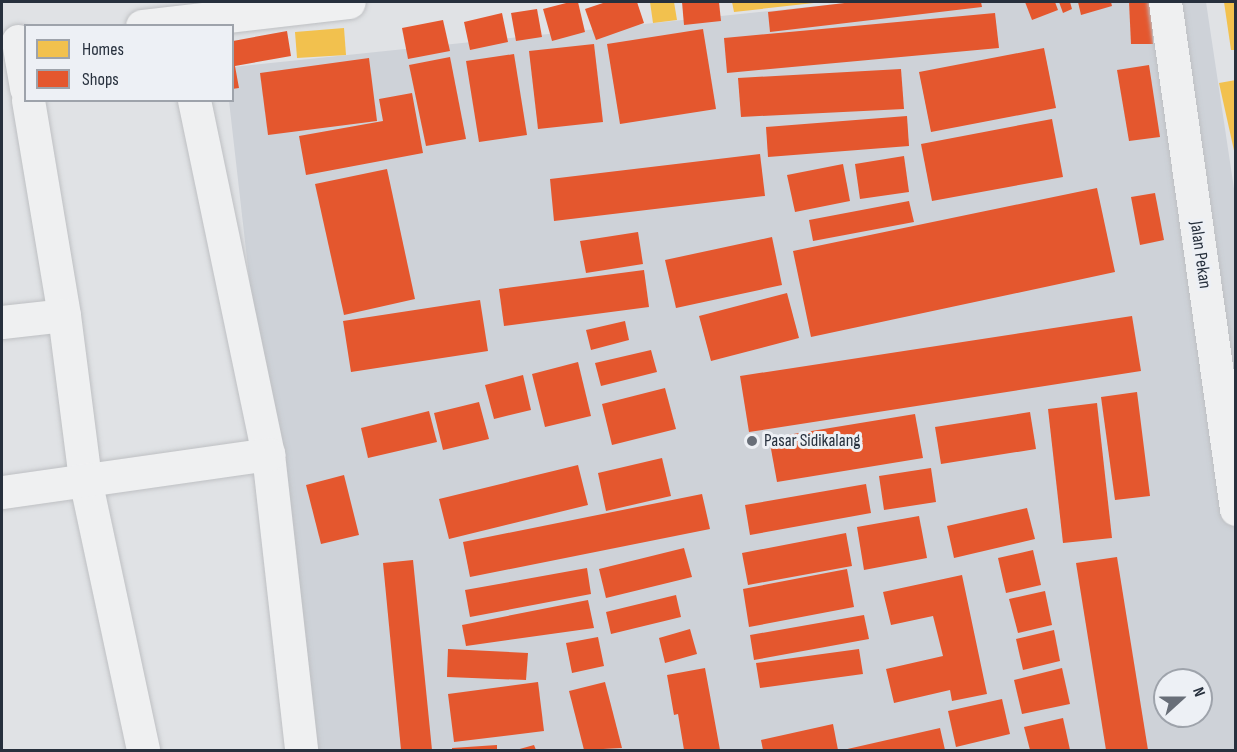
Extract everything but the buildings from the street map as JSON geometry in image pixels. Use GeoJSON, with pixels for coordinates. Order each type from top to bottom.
{"type":"FeatureCollection","features":[{"type":"Feature","properties":{"kind":"street"},"geometry":{"type":"LineString","coordinates":[[148,24],[176,16],[349,2]]}},
{"type":"Feature","properties":{"kind":"street","name":"Jalan Pekan"},"geometry":{"type":"LineString","coordinates":[[1165,2],[1236,509]]}},
{"type":"Feature","properties":{"kind":"street"},"geometry":{"type":"LineString","coordinates":[[15,42],[24,80]]}},
{"type":"Feature","properties":{"kind":"street"},"geometry":{"type":"LineString","coordinates":[[28,102],[64,315],[85,479],[142,750]]}},
{"type":"Feature","properties":{"kind":"street"},"geometry":{"type":"LineString","coordinates":[[194,102],[268,454],[301,750]]}},
{"type":"Feature","properties":{"kind":"street"},"geometry":{"type":"LineString","coordinates":[[2,322],[64,315]]}},
{"type":"Feature","properties":{"kind":"street"},"geometry":{"type":"LineString","coordinates":[[2,492],[268,454]]}},
{"type":"Feature","properties":{"kind":"shaded area","name":"Pasar Sidikalang"},"geometry":{"type":"Polygon","coordinates":[[[855,2],[1206,2],[1236,202],[1235,750],[303,750],[229,102],[234,102],[234,67],[855,2]]]}},
{"type":"Feature","properties":{"kind":"place","name":"Pasar Sidikalang"},"geometry":{"type":"Point","coordinates":[752,441]}}]}
